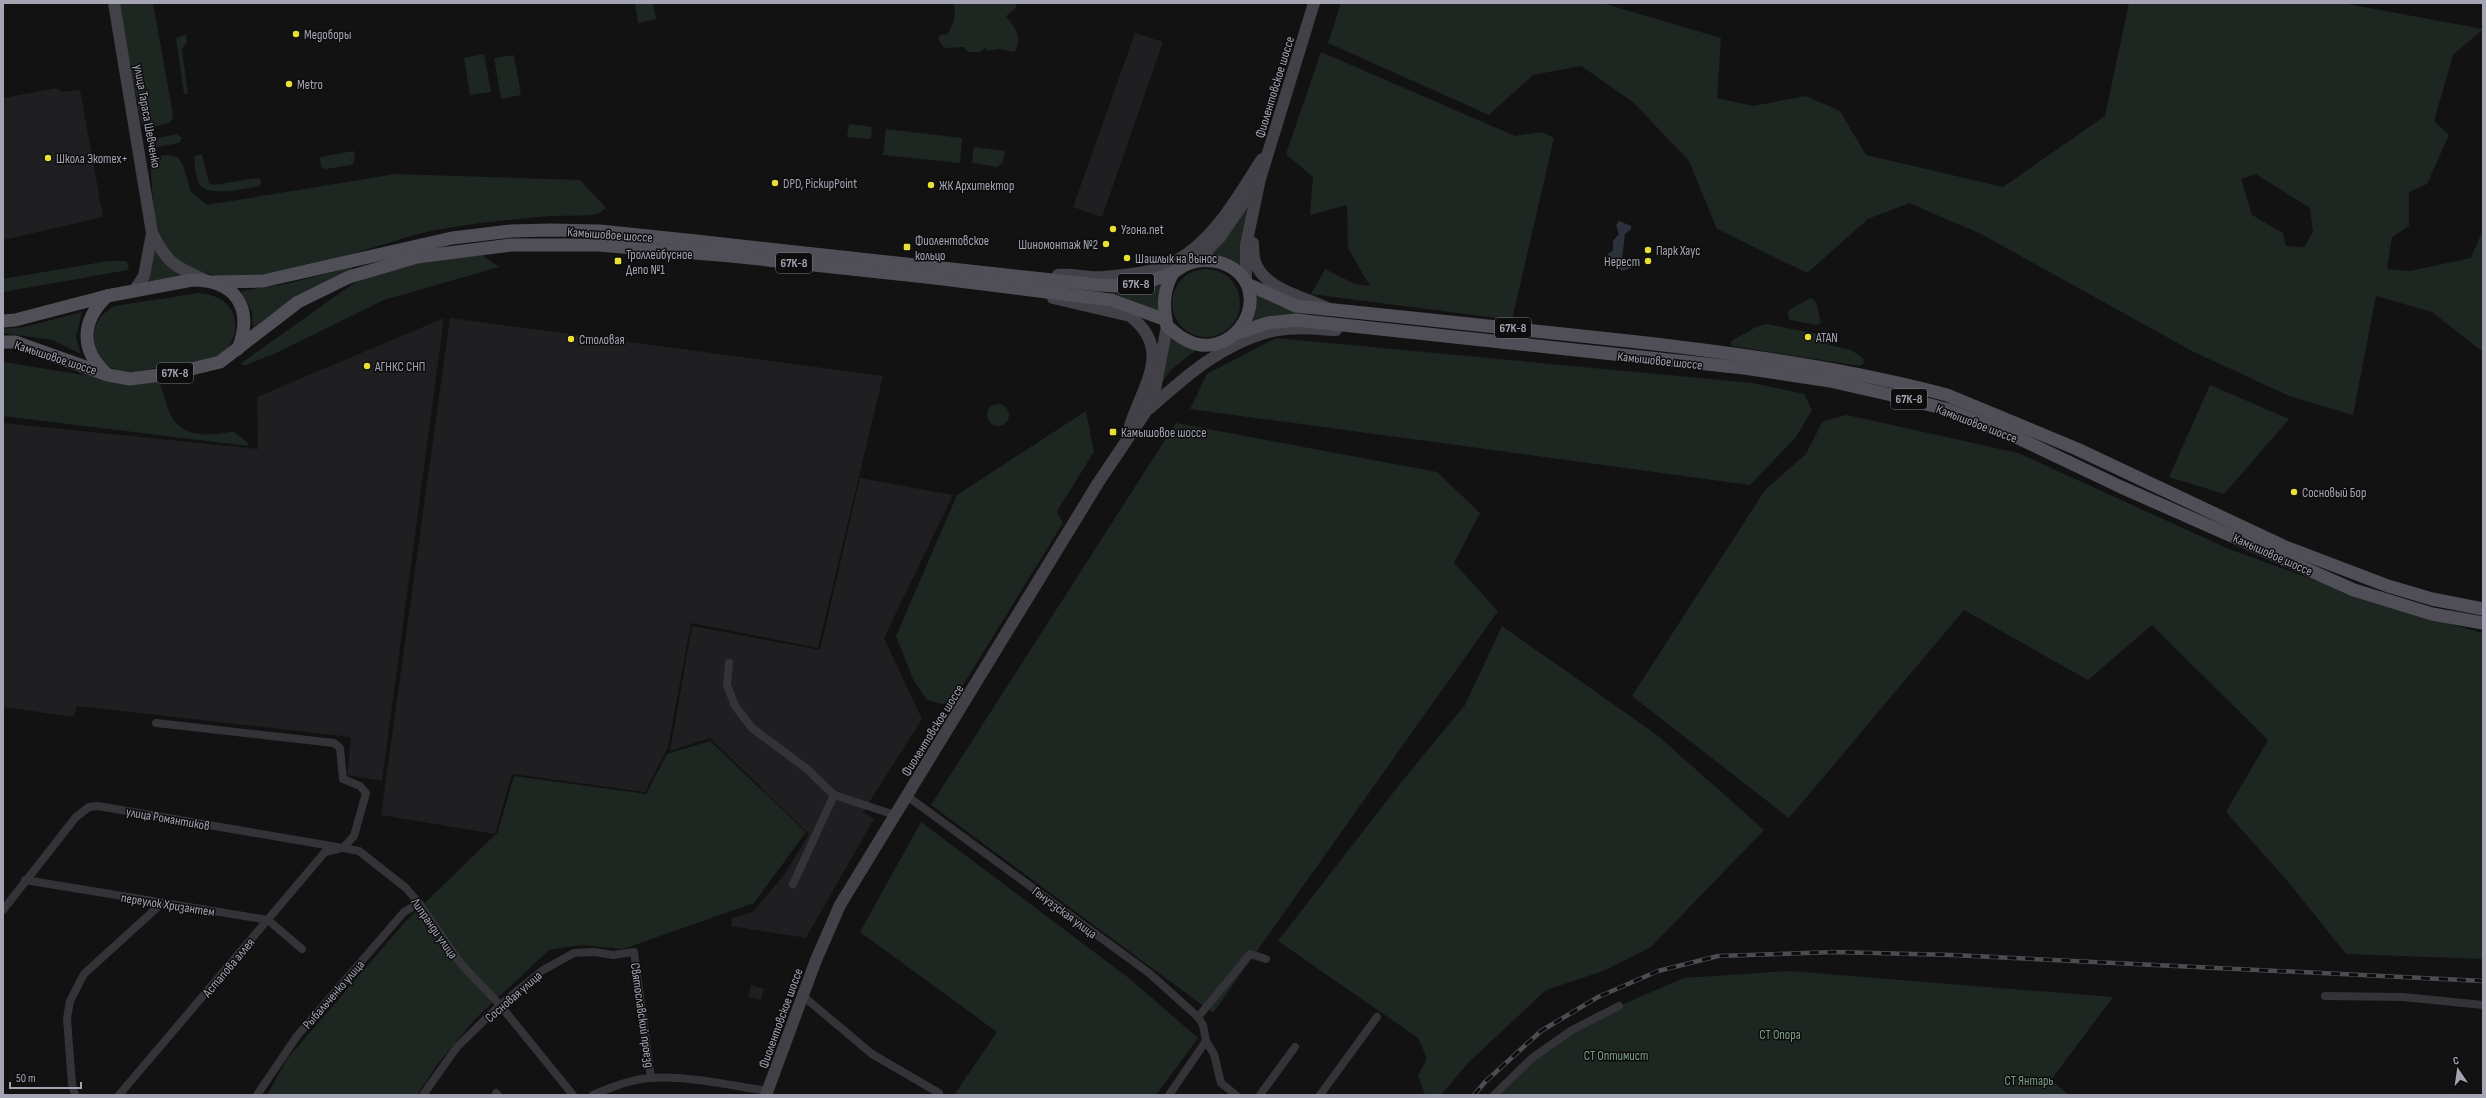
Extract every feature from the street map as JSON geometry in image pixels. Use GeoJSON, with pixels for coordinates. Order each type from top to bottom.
{"type":"FeatureCollection","features":[{"type":"Feature","properties":{"kind":"main road","name":"улица Тараса Шевченко"},"geometry":{"type":"LineString","coordinates":[[114,3],[152,233],[165,257],[176,266],[209,281]]}},
{"type":"Feature","properties":{"kind":"main road","name":"Фиолентовское шоссе"},"geometry":{"type":"LineString","coordinates":[[1246,283],[1246,245],[1260,179],[1287,98],[1314,3]]}},
{"type":"Feature","properties":{"kind":"main road"},"geometry":{"type":"LineString","coordinates":[[1046,279],[1060,275],[1102,278],[1144,273],[1174,262],[1203,241],[1236,200],[1270,148]]}},
{"type":"Feature","properties":{"kind":"main road","name":"Фиолентовское шоссе"},"geometry":{"type":"LineString","coordinates":[[1198,260],[1220,237],[1260,179]]}},
{"type":"Feature","properties":{"kind":"main road"},"geometry":{"type":"LineString","coordinates":[[1257,195],[1257,218],[1253,243],[1254,260],[1259,271],[1266,278],[1293,294],[1332,310]]}},
{"type":"Feature","properties":{"kind":"main road","name":"Камышовое шоссе"},"geometry":{"type":"LineString","coordinates":[[3,321],[15,320],[134,290],[192,280],[263,281],[452,238],[511,231],[600,231],[1098,285],[1131,285],[1173,273]]}},
{"type":"Feature","properties":{"kind":"main road","name":"улица Тараса Шевченко"},"geometry":{"type":"LineString","coordinates":[[134,290],[144,276],[152,233]]}},
{"type":"Feature","properties":{"kind":"main road","name":"Камышовое шоссе"},"geometry":{"type":"LineString","coordinates":[[3,342],[15,342],[108,375],[130,379],[175,373],[220,362],[298,302],[349,277],[417,257],[511,245],[598,245],[739,257],[1111,300],[1166,323],[1186,341],[1196,344],[1216,345]]}},
{"type":"Feature","properties":{"kind":"main road","name":"67К-8"},"geometry":{"type":"LineString","coordinates":[[1166,323],[1164,295],[1173,273],[1198,260],[1214,261],[1228,266],[1238,272],[1246,283],[1249,306],[1246,318],[1237,333],[1226,342],[1216,345]]}},
{"type":"Feature","properties":{"kind":"main road"},"geometry":{"type":"LineString","coordinates":[[209,281],[234,294],[241,305],[244,316],[244,326],[238,349]]}},
{"type":"Feature","properties":{"kind":"main road","name":"67К-8"},"geometry":{"type":"LineString","coordinates":[[1246,283],[1296,306],[1332,310]]}},
{"type":"Feature","properties":{"kind":"main road"},"geometry":{"type":"LineString","coordinates":[[1027,290],[1116,311],[1130,316],[1141,324],[1150,340],[1153,363],[1147,386],[1130,424],[1124,445]]}},
{"type":"Feature","properties":{"kind":"main road","name":"Камышовое шоссе"},"geometry":{"type":"LineString","coordinates":[[107,296],[92,313],[86,336],[92,358],[108,375]]}},
{"type":"Feature","properties":{"kind":"main road","name":"Камышовое шоссе"},"geometry":{"type":"LineString","coordinates":[[1332,310],[1694,349],[1837,370],[1929,390],[1954,397],[2063,443],[2283,546],[2388,586],[2432,599],[2483,609]]}},
{"type":"Feature","properties":{"kind":"main road","name":"Камышовое шоссе"},"geometry":{"type":"LineString","coordinates":[[1237,333],[1268,323],[1296,320],[1744,368],[1830,380],[1948,410],[2018,438],[2121,487],[2354,590],[2432,614],[2483,623]]}},
{"type":"Feature","properties":{"kind":"main road","name":"Фиолентовское шоссе"},"geometry":{"type":"LineString","coordinates":[[767,1093],[803,996],[840,905],[1145,412],[1154,395],[1166,323]]}},
{"type":"Feature","properties":{"kind":"main road"},"geometry":{"type":"LineString","coordinates":[[1145,412],[1191,372],[1216,355],[1269,331],[1312,329],[1351,331],[1367,328]]}},
{"type":"Feature","properties":{"kind":"main road","name":"Фиолентовское шоссе"},"geometry":{"type":"LineString","coordinates":[[1154,395],[1188,364],[1216,345]]}},
{"type":"Feature","properties":{"kind":"street"},"geometry":{"type":"LineString","coordinates":[[729,663],[727,684],[735,706],[752,728],[806,769],[834,794],[895,815]]}},
{"type":"Feature","properties":{"kind":"street"},"geometry":{"type":"LineString","coordinates":[[156,723],[334,743],[340,748],[343,779],[360,786],[366,793],[354,836],[343,848]]}},
{"type":"Feature","properties":{"kind":"street"},"geometry":{"type":"LineString","coordinates":[[793,884],[834,794]]}},
{"type":"Feature","properties":{"kind":"street","name":"Генуэзская улица"},"geometry":{"type":"LineString","coordinates":[[907,796],[1148,974],[1198,1017],[1203,1025],[1206,1041],[1214,1054],[1222,1083],[1236,1095]]}},
{"type":"Feature","properties":{"kind":"street","name":"улица Романтиков"},"geometry":{"type":"LineString","coordinates":[[3,910],[25,880],[76,817],[89,808],[98,806],[343,848]]}},
{"type":"Feature","properties":{"kind":"street","name":"Липранди улица"},"geometry":{"type":"LineString","coordinates":[[343,848],[359,851],[406,888],[419,903],[461,964],[500,1005],[573,1095]]}},
{"type":"Feature","properties":{"kind":"street","name":"Астапова аллея"},"geometry":{"type":"LineString","coordinates":[[119,1095],[325,852],[343,848]]}},
{"type":"Feature","properties":{"kind":"street","name":"переулок Хризантем"},"geometry":{"type":"LineString","coordinates":[[25,880],[161,904],[268,920]]}},
{"type":"Feature","properties":{"kind":"street","name":"Рыбальченко улица"},"geometry":{"type":"LineString","coordinates":[[257,1095],[297,1036],[404,912],[419,903]]}},
{"type":"Feature","properties":{"kind":"street"},"geometry":{"type":"LineString","coordinates":[[75,1095],[72,1084],[68,1026],[70,1001],[84,974],[161,904]]}},
{"type":"Feature","properties":{"kind":"street"},"geometry":{"type":"LineString","coordinates":[[268,920],[302,949]]}},
{"type":"Feature","properties":{"kind":"street","name":"Сосновая улица"},"geometry":{"type":"LineString","coordinates":[[423,1095],[457,1047],[500,1005],[543,970],[574,953],[595,952],[613,955],[634,952]]}},
{"type":"Feature","properties":{"kind":"street","name":"Святославский проезд"},"geometry":{"type":"LineString","coordinates":[[634,952],[652,1078]]}},
{"type":"Feature","properties":{"kind":"street"},"geometry":{"type":"LineString","coordinates":[[1198,1017],[1250,954],[1266,959]]}},
{"type":"Feature","properties":{"kind":"street"},"geometry":{"type":"LineString","coordinates":[[803,996],[872,1054],[939,1093]]}},
{"type":"Feature","properties":{"kind":"street"},"geometry":{"type":"LineString","coordinates":[[2325,996],[2403,997],[2483,1005]]}},
{"type":"Feature","properties":{"kind":"street"},"geometry":{"type":"LineString","coordinates":[[1494,1095],[1532,1058],[1572,1030],[1619,1006]]}},
{"type":"Feature","properties":{"kind":"street"},"geometry":{"type":"LineString","coordinates":[[1320,1095],[1377,1017]]}},
{"type":"Feature","properties":{"kind":"street"},"geometry":{"type":"LineString","coordinates":[[1169,1095],[1206,1041]]}},
{"type":"Feature","properties":{"kind":"street"},"geometry":{"type":"LineString","coordinates":[[1260,1095],[1295,1047]]}},
{"type":"Feature","properties":{"kind":"street"},"geometry":{"type":"LineString","coordinates":[[592,1095],[613,1086],[652,1078],[706,1081],[767,1093]]}},
{"type":"Feature","properties":{"kind":"shaded area"},"geometry":{"type":"Polygon","coordinates":[[[1135,33],[1163,42],[1102,217],[1073,207],[1135,33]]]}},
{"type":"Feature","properties":{"kind":"shaded area","name":"Школа Экотех+"},"geometry":{"type":"Polygon","coordinates":[[[57,88],[62,92],[80,90],[103,217],[3,240],[3,98],[57,88]]]}},
{"type":"Feature","properties":{"kind":"shaded area"},"geometry":{"type":"Polygon","coordinates":[[[1619,221],[1631,226],[1631,229],[1625,234],[1622,259],[1633,262],[1631,268],[1622,271],[1607,258],[1608,254],[1613,250],[1613,241],[1619,234],[1616,225],[1619,221]]]}},
{"type":"Feature","properties":{"kind":"shaded area"},"geometry":{"type":"Polygon","coordinates":[[[444,318],[382,781],[347,775],[351,737],[77,706],[74,717],[3,707],[3,423],[258,449],[257,397],[444,318]]]}},
{"type":"Feature","properties":{"kind":"shaded area"},"geometry":{"type":"Polygon","coordinates":[[[450,318],[883,376],[818,648],[691,623],[668,747],[645,792],[512,774],[495,834],[381,815],[450,318]]]}},
{"type":"Feature","properties":{"kind":"shaded area"},"geometry":{"type":"Polygon","coordinates":[[[860,478],[953,495],[884,638],[922,719],[863,812],[874,819],[806,938],[731,926],[732,918],[753,912],[784,875],[809,834],[710,738],[670,751],[692,626],[820,650],[860,478]]]}},
{"type":"Feature","properties":{"kind":"shaded area"},"geometry":{"type":"Polygon","coordinates":[[[751,985],[764,989],[761,1000],[748,997],[751,985]]]}},
{"type":"Feature","properties":{"kind":"green space"},"geometry":{"type":"Polygon","coordinates":[[[119,3],[153,3],[172,109],[173,118],[169,123],[145,129],[141,123],[119,3]]]}},
{"type":"Feature","properties":{"kind":"green space"},"geometry":{"type":"Polygon","coordinates":[[[635,3],[653,3],[656,19],[638,23],[635,3]]]}},
{"type":"Feature","properties":{"kind":"green space"},"geometry":{"type":"Polygon","coordinates":[[[954,3],[1016,3],[1016,8],[1006,16],[1017,32],[1018,36],[1015,52],[999,49],[988,51],[986,48],[979,52],[968,52],[964,47],[944,48],[938,39],[940,35],[948,34],[955,17],[954,3]]]}},
{"type":"Feature","properties":{"kind":"green space"},"geometry":{"type":"Polygon","coordinates":[[[1341,3],[1602,3],[1721,38],[1717,98],[1753,106],[1806,96],[1840,111],[1866,155],[2003,187],[2105,116],[2129,3],[2342,3],[2483,29],[2453,55],[2434,121],[2449,135],[2427,184],[2409,192],[2409,226],[2392,237],[2387,269],[2410,271],[2471,258],[2483,229],[2483,352],[2432,312],[2376,296],[2353,415],[2289,396],[2192,351],[1981,234],[1909,203],[1868,219],[1807,273],[1717,229],[1689,161],[1633,102],[1581,66],[1533,75],[1489,115],[1328,43],[1341,3]],[[2256,174],[2241,179],[2252,215],[2283,233],[2286,246],[2304,247],[2313,232],[2310,208],[2256,174]]]}},
{"type":"Feature","properties":{"kind":"green space"},"geometry":{"type":"Polygon","coordinates":[[[186,34],[187,42],[182,50],[188,94],[184,94],[176,38],[186,34]]]}},
{"type":"Feature","properties":{"kind":"green space"},"geometry":{"type":"Polygon","coordinates":[[[1321,52],[1515,136],[1542,132],[1554,138],[1512,320],[1311,294],[1325,269],[1355,284],[1370,286],[1348,248],[1347,205],[1310,215],[1313,177],[1286,154],[1321,52]]]}},
{"type":"Feature","properties":{"kind":"green space"},"geometry":{"type":"Polygon","coordinates":[[[484,54],[491,92],[470,95],[464,58],[484,54]]]}},
{"type":"Feature","properties":{"kind":"green space"},"geometry":{"type":"Polygon","coordinates":[[[514,55],[521,95],[501,99],[494,58],[514,55]]]}},
{"type":"Feature","properties":{"kind":"green space"},"geometry":{"type":"Polygon","coordinates":[[[849,124],[872,127],[871,139],[847,137],[849,124]]]}},
{"type":"Feature","properties":{"kind":"green space"},"geometry":{"type":"Polygon","coordinates":[[[886,129],[962,138],[960,163],[883,155],[886,129]]]}},
{"type":"Feature","properties":{"kind":"green space"},"geometry":{"type":"Polygon","coordinates":[[[177,134],[182,138],[179,143],[152,148],[147,145],[150,140],[177,134]]]}},
{"type":"Feature","properties":{"kind":"green space"},"geometry":{"type":"Polygon","coordinates":[[[974,147],[1005,151],[1003,162],[997,167],[972,163],[974,147]]]}},
{"type":"Feature","properties":{"kind":"green space"},"geometry":{"type":"Polygon","coordinates":[[[354,151],[355,159],[352,165],[325,169],[321,167],[320,157],[354,151]]]}},
{"type":"Feature","properties":{"kind":"green space"},"geometry":{"type":"Polygon","coordinates":[[[202,154],[209,183],[214,185],[258,178],[261,180],[260,186],[229,191],[213,191],[206,189],[201,186],[196,176],[194,156],[202,154]]]}},
{"type":"Feature","properties":{"kind":"green space"},"geometry":{"type":"Polygon","coordinates":[[[168,155],[178,157],[183,165],[191,192],[207,205],[395,174],[580,180],[606,208],[599,213],[589,215],[551,216],[475,224],[431,231],[327,262],[286,271],[246,276],[210,274],[180,262],[159,238],[157,233],[153,202],[151,164],[160,156],[168,155]]]}},
{"type":"Feature","properties":{"kind":"green space"},"geometry":{"type":"Polygon","coordinates":[[[1250,199],[1243,271],[1209,255],[1250,199]]]}},
{"type":"Feature","properties":{"kind":"green space"},"geometry":{"type":"Polygon","coordinates":[[[154,244],[166,263],[180,276],[144,282],[154,244]]]}},
{"type":"Feature","properties":{"kind":"green space"},"geometry":{"type":"Polygon","coordinates":[[[479,253],[499,267],[384,300],[274,354],[246,365],[240,364],[351,285],[372,275],[403,266],[479,253]]]}},
{"type":"Feature","properties":{"kind":"green space"},"geometry":{"type":"Polygon","coordinates":[[[108,261],[126,261],[129,266],[128,270],[3,292],[3,279],[108,261]]]}},
{"type":"Feature","properties":{"kind":"green space"},"geometry":{"type":"Polygon","coordinates":[[[352,267],[353,270],[298,294],[253,328],[252,312],[241,291],[286,284],[352,267]]]}},
{"type":"Feature","properties":{"kind":"green space"},"geometry":{"type":"Polygon","coordinates":[[[1206,269],[1219,271],[1230,279],[1238,290],[1240,303],[1238,316],[1230,327],[1219,335],[1206,337],[1193,335],[1182,327],[1174,316],[1172,303],[1174,290],[1182,279],[1193,271],[1206,269]]]}},
{"type":"Feature","properties":{"kind":"green space"},"geometry":{"type":"Polygon","coordinates":[[[1163,282],[1159,294],[1159,313],[1111,296],[1111,292],[1131,292],[1163,282]]]}},
{"type":"Feature","properties":{"kind":"green space"},"geometry":{"type":"Polygon","coordinates":[[[199,293],[213,296],[222,300],[232,311],[235,318],[235,332],[230,345],[225,351],[213,359],[189,364],[128,372],[112,368],[99,356],[96,351],[94,340],[96,325],[101,317],[111,308],[115,306],[199,293]]]}},
{"type":"Feature","properties":{"kind":"green space"},"geometry":{"type":"Polygon","coordinates":[[[1253,294],[1281,307],[1307,313],[1307,316],[1249,323],[1253,294]]]}},
{"type":"Feature","properties":{"kind":"green space"},"geometry":{"type":"Polygon","coordinates":[[[1811,298],[1816,302],[1821,323],[1817,325],[1790,320],[1787,313],[1790,309],[1811,298]]]}},
{"type":"Feature","properties":{"kind":"green space"},"geometry":{"type":"Polygon","coordinates":[[[82,312],[76,337],[81,354],[52,340],[3,333],[3,329],[24,327],[82,312]]]}},
{"type":"Feature","properties":{"kind":"green space"},"geometry":{"type":"Polygon","coordinates":[[[1767,324],[1823,335],[1828,339],[1829,345],[1851,350],[1863,358],[1864,363],[1860,366],[1732,346],[1731,341],[1756,327],[1767,324]]]}},
{"type":"Feature","properties":{"kind":"green space"},"geometry":{"type":"Polygon","coordinates":[[[1169,335],[1181,345],[1197,349],[1171,370],[1163,381],[1160,379],[1169,335]]]}},
{"type":"Feature","properties":{"kind":"green space"},"geometry":{"type":"Polygon","coordinates":[[[1276,338],[1753,383],[1804,394],[1812,410],[1796,437],[1750,485],[1190,409],[1207,374],[1276,338]]]}},
{"type":"Feature","properties":{"kind":"green space"},"geometry":{"type":"Polygon","coordinates":[[[3,362],[122,381],[159,381],[169,411],[174,420],[180,426],[188,431],[205,434],[233,431],[248,443],[248,446],[3,416],[3,362]]]}},
{"type":"Feature","properties":{"kind":"green space"},"geometry":{"type":"Polygon","coordinates":[[[2210,385],[2289,419],[2224,494],[2169,477],[2210,385]]]}},
{"type":"Feature","properties":{"kind":"green space"},"geometry":{"type":"Polygon","coordinates":[[[994,404],[1002,404],[1009,411],[1009,419],[1002,426],[994,426],[987,419],[987,411],[994,404]]]}},
{"type":"Feature","properties":{"kind":"green space"},"geometry":{"type":"Polygon","coordinates":[[[1086,411],[1094,452],[1057,511],[1063,523],[950,706],[927,700],[913,679],[896,636],[957,495],[1086,411]]]}},
{"type":"Feature","properties":{"kind":"green space"},"geometry":{"type":"Polygon","coordinates":[[[1847,415],[2018,453],[2229,549],[2389,607],[2483,633],[2483,959],[2346,954],[2289,883],[2226,812],[2268,740],[2152,625],[2088,680],[1964,610],[1789,818],[1632,696],[1765,490],[1806,454],[1823,421],[1847,415]]]}},
{"type":"Feature","properties":{"kind":"green space"},"geometry":{"type":"Polygon","coordinates":[[[1176,423],[1437,472],[1480,513],[1454,563],[1498,611],[1213,1013],[931,805],[1176,423]]]}},
{"type":"Feature","properties":{"kind":"green space"},"geometry":{"type":"Polygon","coordinates":[[[1502,626],[1657,735],[1764,830],[1651,947],[1603,971],[1546,990],[1468,1063],[1441,1095],[1425,1095],[1418,1076],[1427,1058],[1418,1038],[1278,941],[1399,785],[1465,705],[1502,626]]]}},
{"type":"Feature","properties":{"kind":"green space"},"geometry":{"type":"Polygon","coordinates":[[[710,741],[806,832],[754,903],[623,949],[581,945],[549,950],[475,1019],[437,1065],[417,1095],[267,1095],[287,1059],[405,922],[498,832],[514,776],[646,794],[667,754],[710,741]]]}},
{"type":"Feature","properties":{"kind":"green space"},"geometry":{"type":"Polygon","coordinates":[[[921,822],[1130,979],[1198,1038],[1156,1095],[954,1095],[997,1032],[860,932],[921,822]]]}},
{"type":"Feature","properties":{"kind":"green space","name":"СТ Опора"},"geometry":{"type":"Polygon","coordinates":[[[1789,971],[2113,997],[2051,1080],[2069,1095],[1494,1095],[1532,1058],[1619,1006],[1684,978],[1789,971]]]}},
{"type":"Feature","properties":{"kind":"railway"},"geometry":{"type":"LineString","coordinates":[[1474,1095],[1485,1082],[1541,1031],[1598,997],[1658,971],[1718,956],[1835,952],[1952,955],[2483,981]]}},
{"type":"Feature","properties":{"kind":"place","name":"Медоборы"},"geometry":{"type":"Point","coordinates":[296,34]}},
{"type":"Feature","properties":{"kind":"place","name":"Metro"},"geometry":{"type":"Point","coordinates":[289,84]}},
{"type":"Feature","properties":{"kind":"place","name":"Школа Экотех+"},"geometry":{"type":"Point","coordinates":[48,158]}},
{"type":"Feature","properties":{"kind":"place","name":"DPD, PickupPoint"},"geometry":{"type":"Point","coordinates":[775,183]}},
{"type":"Feature","properties":{"kind":"place","name":"ЖК Архитектор"},"geometry":{"type":"Point","coordinates":[931,185]}},
{"type":"Feature","properties":{"kind":"place","name":"Угона.net"},"geometry":{"type":"Point","coordinates":[1113,229]}},
{"type":"Feature","properties":{"kind":"place","name":"Шиномонтаж №2"},"geometry":{"type":"Point","coordinates":[1106,244]}},
{"type":"Feature","properties":{"kind":"place","name":"Фиолентовское кольцо"},"geometry":{"type":"Point","coordinates":[907,247]}},
{"type":"Feature","properties":{"kind":"place","name":"Парк Хаус"},"geometry":{"type":"Point","coordinates":[1648,250]}},
{"type":"Feature","properties":{"kind":"place","name":"Шашлык на вынос"},"geometry":{"type":"Point","coordinates":[1127,258]}},
{"type":"Feature","properties":{"kind":"place","name":"Троллейбусное Депо №1"},"geometry":{"type":"Point","coordinates":[618,261]}},
{"type":"Feature","properties":{"kind":"place","name":"Нерест"},"geometry":{"type":"Point","coordinates":[1648,261]}},
{"type":"Feature","properties":{"kind":"place","name":"ATAN"},"geometry":{"type":"Point","coordinates":[1808,337]}},
{"type":"Feature","properties":{"kind":"place","name":"Столовая"},"geometry":{"type":"Point","coordinates":[571,339]}},
{"type":"Feature","properties":{"kind":"place","name":"АГНКС СНП"},"geometry":{"type":"Point","coordinates":[367,366]}},
{"type":"Feature","properties":{"kind":"place","name":"Камышовое шоссе"},"geometry":{"type":"Point","coordinates":[1113,432]}},
{"type":"Feature","properties":{"kind":"place","name":"Сосновый Бор"},"geometry":{"type":"Point","coordinates":[2294,492]}},
{"type":"Feature","properties":{"kind":"park label","name":"СТ Оптимист"},"geometry":{"type":"Point","coordinates":[1616,1055]}},
{"type":"Feature","properties":{"kind":"park label","name":"СТ Янтарь"},"geometry":{"type":"Point","coordinates":[2029,1080]}}]}
